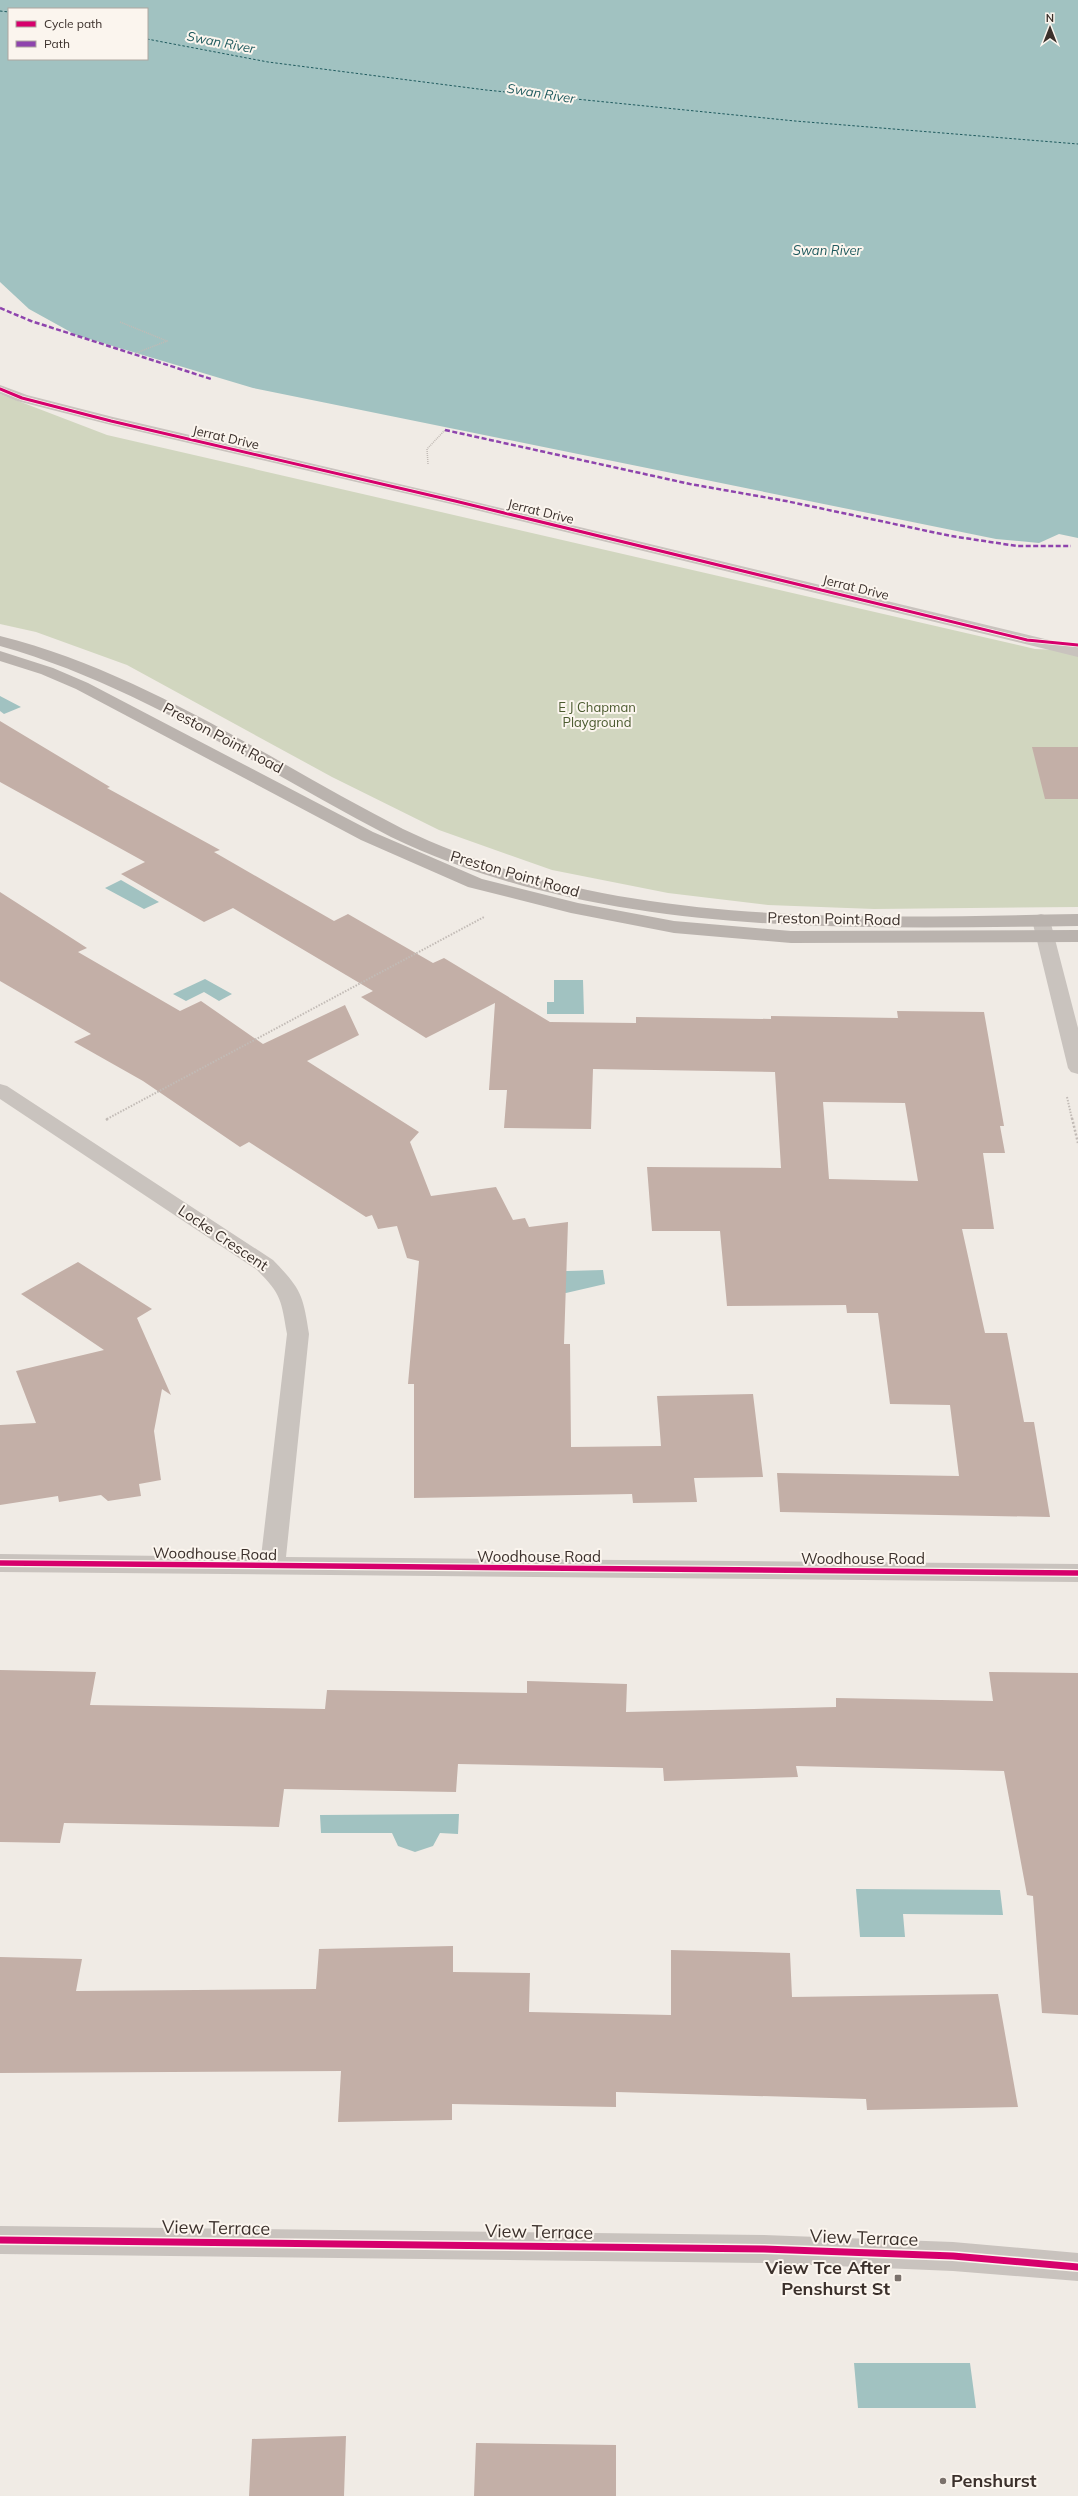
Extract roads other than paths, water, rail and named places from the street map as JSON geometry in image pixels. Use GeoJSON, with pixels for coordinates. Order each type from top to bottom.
{"type":"FeatureCollection","features":[{"type":"Feature","properties":{"kind":"main road","name":"Preston Point Road"},"geometry":{"type":"LineString","coordinates":[[0,641],[21,646],[102,675],[250,751],[392,831],[426,846],[502,873],[580,894],[693,913],[804,921],[1043,928],[1078,936]]}},
{"type":"Feature","properties":{"kind":"main road","name":"Preston Point Road"},"geometry":{"type":"LineString","coordinates":[[0,656],[47,671],[82,686],[367,836],[475,883],[578,909],[674,927],[783,936],[1043,928],[1078,920]]}},
{"type":"Feature","properties":{"kind":"street","name":"Jerrat Drive"},"geometry":{"type":"LineString","coordinates":[[0,389],[22,398],[69,410],[1078,652]]}},
{"type":"Feature","properties":{"kind":"street"},"geometry":{"type":"LineString","coordinates":[[1043,928],[1078,1068]]}},
{"type":"Feature","properties":{"kind":"street","name":"Locke Crescent"},"geometry":{"type":"LineString","coordinates":[[0,1090],[74,1137],[265,1264],[287,1287],[294,1308],[298,1334],[272,1566]]}},
{"type":"Feature","properties":{"kind":"street","name":"Woodhouse Road"},"geometry":{"type":"LineString","coordinates":[[0,1563],[1078,1573]]}},
{"type":"Feature","properties":{"kind":"street","name":"View Terrace"},"geometry":{"type":"LineString","coordinates":[[0,2240],[665,2247],[886,2252],[1005,2259],[1078,2267]]}},
{"type":"Feature","properties":{"kind":"water","name":"Swan River"},"geometry":{"type":"Polygon","coordinates":[[[0,0],[1078,0],[1078,538],[1059,534],[1039,543],[996,539],[253,388],[76,335],[29,309],[0,282],[0,0]]]}},
{"type":"Feature","properties":{"kind":"water"},"geometry":{"type":"Polygon","coordinates":[[[0,696],[21,707],[4,714],[0,711],[0,696]]]}},
{"type":"Feature","properties":{"kind":"water"},"geometry":{"type":"Polygon","coordinates":[[[121,880],[159,902],[144,909],[105,888],[121,880]]]}},
{"type":"Feature","properties":{"kind":"water"},"geometry":{"type":"Polygon","coordinates":[[[205,979],[232,994],[219,1001],[204,992],[186,1001],[173,994],[205,979]]]}},
{"type":"Feature","properties":{"kind":"water"},"geometry":{"type":"Polygon","coordinates":[[[554,980],[583,980],[584,1014],[547,1014],[547,1002],[554,1002],[554,980]]]}},
{"type":"Feature","properties":{"kind":"water"},"geometry":{"type":"Polygon","coordinates":[[[603,1270],[605,1284],[566,1293],[534,1290],[532,1272],[603,1270]]]}},
{"type":"Feature","properties":{"kind":"water"},"geometry":{"type":"Polygon","coordinates":[[[459,1814],[458,1834],[440,1833],[433,1846],[415,1852],[398,1846],[392,1833],[321,1833],[320,1815],[459,1814]]]}},
{"type":"Feature","properties":{"kind":"water"},"geometry":{"type":"Polygon","coordinates":[[[856,1889],[1000,1890],[1003,1915],[903,1914],[905,1937],[860,1937],[856,1889]]]}},
{"type":"Feature","properties":{"kind":"water"},"geometry":{"type":"Polygon","coordinates":[[[854,2363],[970,2363],[976,2408],[858,2408],[854,2363]]]}},
{"type":"Feature","properties":{"kind":"place","name":"View Tce After Penshurst St"},"geometry":{"type":"Point","coordinates":[898,2278]}},
{"type":"Feature","properties":{"kind":"place","name":"Penshurst"},"geometry":{"type":"Point","coordinates":[943,2481]}},
{"type":"Feature","properties":{"kind":"park label","name":"E J Chapman Playground"},"geometry":{"type":"Point","coordinates":[597,714]}}]}
